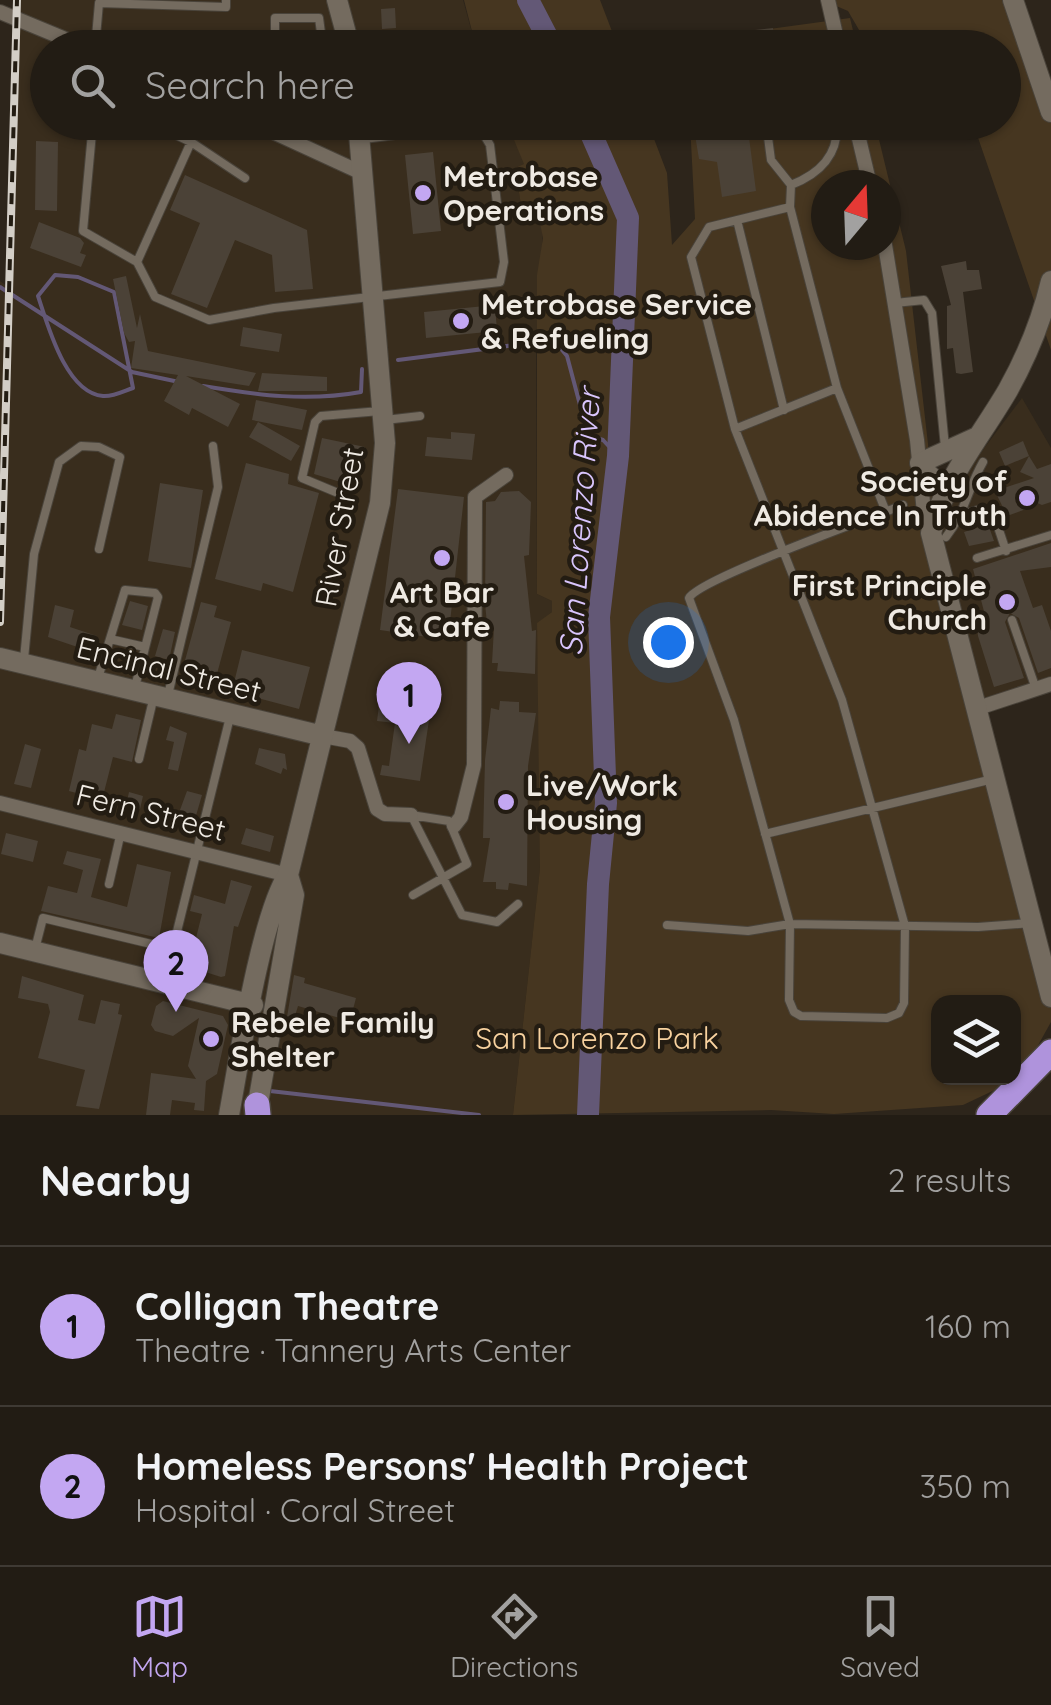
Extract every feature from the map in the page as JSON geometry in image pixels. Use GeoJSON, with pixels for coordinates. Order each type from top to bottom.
{"type":"FeatureCollection","features":[{"type":"Feature","properties":{"kind":"highway"},"geometry":{"type":"LineString","coordinates":[[989,1115],[1051,1052]]}},
{"type":"Feature","properties":{"kind":"main road"},"geometry":{"type":"LineString","coordinates":[[337,0],[345,30]]}},
{"type":"Feature","properties":{"kind":"main road"},"geometry":{"type":"LineString","coordinates":[[1013,0],[1050,106]]}},
{"type":"Feature","properties":{"kind":"main road","name":"River Street"},"geometry":{"type":"LineString","coordinates":[[229,1115],[279,889],[288,875],[380,504],[384,415],[360,140]]}},
{"type":"Feature","properties":{"kind":"main road"},"geometry":{"type":"LineString","coordinates":[[1051,281],[1030,344],[1007,391],[975,438],[944,495],[939,535],[942,574],[993,779],[1041,942],[1051,997]]}},
{"type":"Feature","properties":{"kind":"main road"},"geometry":{"type":"LineString","coordinates":[[920,464],[975,438]]}},
{"type":"Feature","properties":{"kind":"main road","name":"Encinal Street"},"geometry":{"type":"LineString","coordinates":[[0,658],[323,736]]}},
{"type":"Feature","properties":{"kind":"main road","name":"River Street"},"geometry":{"type":"LineString","coordinates":[[257,1112],[294,896],[288,875]]}},
{"type":"Feature","properties":{"kind":"main road"},"geometry":{"type":"LineString","coordinates":[[0,943],[253,1005]]}},
{"type":"Feature","properties":{"kind":"street"},"geometry":{"type":"LineString","coordinates":[[828,0],[834,30]]}},
{"type":"Feature","properties":{"kind":"street"},"geometry":{"type":"LineString","coordinates":[[0,12],[44,30]]}},
{"type":"Feature","properties":{"kind":"street"},"geometry":{"type":"LineString","coordinates":[[290,140],[364,174]]}},
{"type":"Feature","properties":{"kind":"street"},"geometry":{"type":"LineString","coordinates":[[859,140],[866,170]]}},
{"type":"Feature","properties":{"kind":"street"},"geometry":{"type":"LineString","coordinates":[[888,260],[920,464],[924,514],[939,535]]}},
{"type":"Feature","properties":{"kind":"street"},"geometry":{"type":"LineString","coordinates":[[920,464],[944,495]]}},
{"type":"Feature","properties":{"kind":"street"},"geometry":{"type":"LineString","coordinates":[[454,826],[461,817],[474,765],[475,497],[506,475]]}},
{"type":"Feature","properties":{"kind":"street"},"geometry":{"type":"LineString","coordinates":[[975,709],[1044,687]]}},
{"type":"Feature","properties":{"kind":"street"},"geometry":{"type":"LineString","coordinates":[[323,736],[350,741],[358,748],[379,811],[411,815]]}},
{"type":"Feature","properties":{"kind":"street","name":"Fern Street"},"geometry":{"type":"LineString","coordinates":[[0,803],[288,875]]}},
{"type":"Feature","properties":{"kind":"lane"},"geometry":{"type":"LineString","coordinates":[[97,30],[99,3],[226,4]]}},
{"type":"Feature","properties":{"kind":"lane"},"geometry":{"type":"LineString","coordinates":[[275,30],[275,18],[320,18],[322,30]]}},
{"type":"Feature","properties":{"kind":"lane"},"geometry":{"type":"LineString","coordinates":[[92,140],[84,230],[137,262],[155,297],[209,320],[500,282],[504,262],[487,140]]}},
{"type":"Feature","properties":{"kind":"lane"},"geometry":{"type":"LineString","coordinates":[[187,140],[245,178]]}},
{"type":"Feature","properties":{"kind":"lane"},"geometry":{"type":"LineString","coordinates":[[769,140],[772,160],[790,185],[790,206],[837,388],[886,512]]}},
{"type":"Feature","properties":{"kind":"lane"},"geometry":{"type":"LineString","coordinates":[[790,185],[818,175],[834,140]]}},
{"type":"Feature","properties":{"kind":"lane"},"geometry":{"type":"LineString","coordinates":[[137,262],[191,142]]}},
{"type":"Feature","properties":{"kind":"lane"},"geometry":{"type":"LineString","coordinates":[[790,206],[708,227],[691,257],[736,429],[784,552],[837,685],[905,926],[904,1002],[899,1014],[887,1018],[806,1017],[790,1004],[790,924],[734,720],[689,598],[692,591],[712,582],[784,552],[903,505]]}},
{"type":"Feature","properties":{"kind":"lane"},"geometry":{"type":"LineString","coordinates":[[737,220],[784,410]]}},
{"type":"Feature","properties":{"kind":"lane"},"geometry":{"type":"LineString","coordinates":[[895,303],[924,300],[932,313],[945,452]]}},
{"type":"Feature","properties":{"kind":"lane"},"geometry":{"type":"LineString","coordinates":[[736,429],[837,388]]}},
{"type":"Feature","properties":{"kind":"lane"},"geometry":{"type":"LineString","coordinates":[[338,493],[302,478],[315,422],[321,416],[420,416]]}},
{"type":"Feature","properties":{"kind":"lane"},"geometry":{"type":"LineString","coordinates":[[23,664],[34,554],[52,482],[58,462],[80,446],[99,447],[120,457],[99,550]]}},
{"type":"Feature","properties":{"kind":"lane"},"geometry":{"type":"LineString","coordinates":[[138,758],[152,696],[218,487],[214,446]]}},
{"type":"Feature","properties":{"kind":"lane"},"geometry":{"type":"LineString","coordinates":[[964,514],[966,490],[983,462]]}},
{"type":"Feature","properties":{"kind":"lane"},"geometry":{"type":"LineString","coordinates":[[939,535],[964,514],[981,509],[996,521],[1006,550]]}},
{"type":"Feature","properties":{"kind":"lane"},"geometry":{"type":"LineString","coordinates":[[976,558],[1051,535]]}},
{"type":"Feature","properties":{"kind":"lane"},"geometry":{"type":"LineString","coordinates":[[98,682],[126,588],[155,593],[158,597],[144,647],[152,696]]}},
{"type":"Feature","properties":{"kind":"lane"},"geometry":{"type":"LineString","coordinates":[[1012,620],[1044,687]]}},
{"type":"Feature","properties":{"kind":"lane"},"geometry":{"type":"LineString","coordinates":[[110,638],[144,647]]}},
{"type":"Feature","properties":{"kind":"lane"},"geometry":{"type":"LineString","coordinates":[[164,984],[230,715]]}},
{"type":"Feature","properties":{"kind":"lane"},"geometry":{"type":"LineString","coordinates":[[766,834],[993,779]]}},
{"type":"Feature","properties":{"kind":"lane"},"geometry":{"type":"LineString","coordinates":[[411,815],[442,818],[454,826],[467,864],[413,895]]}},
{"type":"Feature","properties":{"kind":"lane"},"geometry":{"type":"LineString","coordinates":[[411,815],[462,915],[497,922],[518,904]]}},
{"type":"Feature","properties":{"kind":"lane"},"geometry":{"type":"LineString","coordinates":[[109,884],[120,832]]}},
{"type":"Feature","properties":{"kind":"lane"},"geometry":{"type":"LineString","coordinates":[[34,952],[43,918],[172,949]]}},
{"type":"Feature","properties":{"kind":"lane"},"geometry":{"type":"LineString","coordinates":[[667,925],[748,932],[790,924],[905,926],[1041,942]]}},
{"type":"Feature","properties":{"kind":"shaded area"},"geometry":{"type":"Polygon","coordinates":[[[20,0],[340,0],[343,6],[347,0],[463,0],[471,30],[30,30],[30,140],[514,140],[525,164],[515,168],[521,204],[535,203],[543,229],[536,349],[537,594],[552,601],[552,612],[537,624],[542,851],[513,1115],[0,1115],[0,281],[11,289],[20,0]]]}},
{"type":"Feature","properties":{"kind":"shaded area"},"geometry":{"type":"Polygon","coordinates":[[[1022,398],[1051,448],[1051,688],[974,713],[940,523],[957,484],[1022,398]]]}},
{"type":"Feature","properties":{"kind":"green space"},"geometry":{"type":"Polygon","coordinates":[[[464,0],[600,0],[611,30],[472,30],[464,0]]]}},
{"type":"Feature","properties":{"kind":"green space"},"geometry":{"type":"Polygon","coordinates":[[[833,0],[1003,0],[1013,30],[859,30],[848,11],[834,5],[833,0]]]}},
{"type":"Feature","properties":{"kind":"green space"},"geometry":{"type":"Polygon","coordinates":[[[850,18],[853,30],[763,30],[850,18]]]}},
{"type":"Feature","properties":{"kind":"green space"},"geometry":{"type":"Polygon","coordinates":[[[1021,54],[1036,99],[1051,102],[1051,350],[979,140],[1021,140],[1021,54]]]}},
{"type":"Feature","properties":{"kind":"green space","name":"San Lorenzo Park"},"geometry":{"type":"Polygon","coordinates":[[[514,140],[654,140],[667,173],[672,245],[695,219],[691,140],[879,140],[886,170],[811,170],[811,260],[901,260],[901,230],[932,479],[977,730],[1051,1001],[1051,1022],[1021,1070],[1021,995],[931,995],[931,1085],[1003,1085],[1001,1087],[963,1105],[834,1114],[771,1110],[513,1115],[540,868],[537,623],[552,612],[552,601],[537,594],[537,275],[543,238],[536,203],[521,205],[515,168],[524,164],[514,140]]]}},
{"type":"Feature","properties":{"kind":"building"},"geometry":{"type":"Polygon","coordinates":[[[395,8],[396,28],[382,29],[381,9],[395,8]]]}},
{"type":"Feature","properties":{"kind":"building"},"geometry":{"type":"Polygon","coordinates":[[[696,140],[749,140],[756,191],[722,197],[717,162],[699,159],[696,140]]]}},
{"type":"Feature","properties":{"kind":"building"},"geometry":{"type":"Polygon","coordinates":[[[36,141],[58,142],[57,211],[35,210],[36,141]]]}},
{"type":"Feature","properties":{"kind":"building","name":"Metrobase Operations"},"geometry":{"type":"Polygon","coordinates":[[[433,152],[441,231],[413,234],[405,155],[433,152]]]}},
{"type":"Feature","properties":{"kind":"building"},"geometry":{"type":"Polygon","coordinates":[[[185,175],[307,230],[313,289],[275,292],[272,255],[235,240],[207,308],[171,294],[200,223],[170,210],[185,175]]]}},
{"type":"Feature","properties":{"kind":"building"},"geometry":{"type":"Polygon","coordinates":[[[39,222],[80,238],[84,243],[80,253],[86,255],[81,267],[30,248],[39,222]]]}},
{"type":"Feature","properties":{"kind":"building"},"geometry":{"type":"Polygon","coordinates":[[[966,261],[967,270],[979,270],[982,289],[963,292],[973,372],[961,374],[956,373],[953,348],[947,349],[947,306],[951,305],[941,266],[966,261]]]}},
{"type":"Feature","properties":{"kind":"building"},"geometry":{"type":"Polygon","coordinates":[[[126,276],[137,328],[140,314],[148,351],[256,373],[249,386],[186,376],[240,404],[228,427],[192,408],[189,415],[164,401],[178,375],[131,368],[135,341],[129,342],[124,333],[113,279],[126,276]]]}},
{"type":"Feature","properties":{"kind":"building","name":"Metrobase Service & Refueling"},"geometry":{"type":"Polygon","coordinates":[[[495,305],[497,331],[426,338],[424,312],[495,305]]]}},
{"type":"Feature","properties":{"kind":"building"},"geometry":{"type":"Polygon","coordinates":[[[243,327],[282,334],[279,352],[240,346],[243,327]]]}},
{"type":"Feature","properties":{"kind":"building"},"geometry":{"type":"Polygon","coordinates":[[[262,373],[327,377],[327,391],[258,391],[262,373]]]}},
{"type":"Feature","properties":{"kind":"building"},"geometry":{"type":"Polygon","coordinates":[[[256,400],[307,410],[302,430],[252,420],[256,400]]]}},
{"type":"Feature","properties":{"kind":"building"},"geometry":{"type":"Polygon","coordinates":[[[258,422],[300,446],[291,461],[249,437],[258,422]]]}},
{"type":"Feature","properties":{"kind":"building"},"geometry":{"type":"Polygon","coordinates":[[[451,432],[475,434],[472,460],[425,456],[427,437],[451,439],[451,432]]]}},
{"type":"Feature","properties":{"kind":"building"},"geometry":{"type":"Polygon","coordinates":[[[322,438],[365,447],[357,487],[314,474],[322,438]]]}},
{"type":"Feature","properties":{"kind":"building"},"geometry":{"type":"Polygon","coordinates":[[[1023,441],[1029,456],[1005,466],[999,452],[1023,441]]]}},
{"type":"Feature","properties":{"kind":"building"},"geometry":{"type":"Polygon","coordinates":[[[1029,456],[1037,469],[1051,464],[1051,502],[1042,505],[1023,497],[1026,509],[1007,516],[995,491],[1034,478],[1020,472],[1029,456]]]}},
{"type":"Feature","properties":{"kind":"building"},"geometry":{"type":"Polygon","coordinates":[[[246,463],[289,474],[288,484],[319,493],[293,592],[263,583],[261,591],[215,579],[246,463]]]}},
{"type":"Feature","properties":{"kind":"building"},"geometry":{"type":"Polygon","coordinates":[[[160,483],[203,490],[191,568],[148,561],[160,483]]]}},
{"type":"Feature","properties":{"kind":"building"},"geometry":{"type":"Polygon","coordinates":[[[398,489],[464,497],[448,640],[380,630],[398,489]]]}},
{"type":"Feature","properties":{"kind":"building"},"geometry":{"type":"Polygon","coordinates":[[[519,491],[531,502],[529,555],[524,556],[532,631],[536,630],[535,674],[497,671],[498,663],[492,663],[494,628],[487,624],[485,603],[486,502],[495,501],[501,492],[519,491]]]}},
{"type":"Feature","properties":{"kind":"building"},"geometry":{"type":"Polygon","coordinates":[[[988,524],[994,541],[969,546],[964,532],[988,524]]]}},
{"type":"Feature","properties":{"kind":"building"},"geometry":{"type":"Polygon","coordinates":[[[1051,543],[1051,567],[1020,571],[1033,608],[1042,605],[1051,631],[1051,668],[1038,673],[1019,618],[1010,613],[1005,622],[1024,678],[994,687],[978,636],[977,627],[987,623],[973,569],[1051,543]]]}},
{"type":"Feature","properties":{"kind":"building"},"geometry":{"type":"Polygon","coordinates":[[[130,601],[148,606],[142,630],[122,625],[130,601]]]}},
{"type":"Feature","properties":{"kind":"building"},"geometry":{"type":"Polygon","coordinates":[[[201,602],[217,606],[214,617],[231,622],[214,685],[181,675],[201,602]]]}},
{"type":"Feature","properties":{"kind":"building"},"geometry":{"type":"Polygon","coordinates":[[[55,605],[74,610],[70,627],[97,636],[92,652],[48,637],[55,605]]]}},
{"type":"Feature","properties":{"kind":"building"},"geometry":{"type":"Polygon","coordinates":[[[163,629],[175,632],[169,660],[155,656],[163,629]]]}},
{"type":"Feature","properties":{"kind":"building"},"geometry":{"type":"Polygon","coordinates":[[[242,650],[310,667],[299,709],[232,691],[242,650]]]}},
{"type":"Feature","properties":{"kind":"building"},"geometry":{"type":"Polygon","coordinates":[[[380,698],[398,700],[397,712],[429,720],[420,781],[380,775],[382,765],[389,766],[395,723],[377,721],[380,698]]]}},
{"type":"Feature","properties":{"kind":"building","name":"Live/Work Housing"},"geometry":{"type":"Polygon","coordinates":[[[500,701],[519,702],[519,712],[536,713],[528,766],[527,886],[509,883],[508,890],[496,889],[496,882],[483,882],[490,838],[483,838],[485,760],[491,708],[499,710],[500,701]]]}},
{"type":"Feature","properties":{"kind":"building"},"geometry":{"type":"Polygon","coordinates":[[[116,714],[141,720],[132,762],[113,757],[102,800],[69,791],[79,749],[86,751],[92,724],[112,729],[116,714]]]}},
{"type":"Feature","properties":{"kind":"building"},"geometry":{"type":"Polygon","coordinates":[[[170,726],[187,733],[178,771],[168,769],[174,742],[166,740],[170,726]]]}},
{"type":"Feature","properties":{"kind":"building"},"geometry":{"type":"Polygon","coordinates":[[[25,744],[41,749],[31,788],[14,784],[25,744]]]}},
{"type":"Feature","properties":{"kind":"building"},"geometry":{"type":"Polygon","coordinates":[[[259,748],[285,754],[287,770],[283,768],[281,774],[255,764],[259,748]]]}},
{"type":"Feature","properties":{"kind":"building"},"geometry":{"type":"Polygon","coordinates":[[[187,791],[202,795],[193,826],[177,818],[187,791]]]}},
{"type":"Feature","properties":{"kind":"building"},"geometry":{"type":"Polygon","coordinates":[[[129,792],[143,796],[140,809],[126,806],[129,792]]]}},
{"type":"Feature","properties":{"kind":"building"},"geometry":{"type":"Polygon","coordinates":[[[246,828],[274,836],[270,852],[241,844],[246,828]]]}},
{"type":"Feature","properties":{"kind":"building"},"geometry":{"type":"Polygon","coordinates":[[[6,833],[38,841],[33,862],[1,854],[6,833]]]}},
{"type":"Feature","properties":{"kind":"building"},"geometry":{"type":"Polygon","coordinates":[[[67,851],[101,859],[91,897],[127,907],[137,864],[171,872],[159,938],[41,911],[48,886],[77,893],[83,870],[63,864],[67,851]]]}},
{"type":"Feature","properties":{"kind":"building"},"geometry":{"type":"Polygon","coordinates":[[[231,880],[252,886],[238,927],[234,926],[225,976],[221,977],[196,969],[202,944],[195,942],[202,914],[190,911],[194,895],[225,904],[231,880]]]}},
{"type":"Feature","properties":{"kind":"building"},"geometry":{"type":"Polygon","coordinates":[[[294,975],[305,978],[304,983],[356,998],[350,1021],[298,1006],[294,1019],[287,1017],[294,975]]]}},
{"type":"Feature","properties":{"kind":"building"},"geometry":{"type":"Polygon","coordinates":[[[22,976],[84,995],[78,1020],[95,1024],[101,1000],[120,1004],[118,1014],[122,1015],[99,1109],[76,1106],[85,1070],[38,1058],[50,1012],[48,1004],[18,998],[22,976]]]}},
{"type":"Feature","properties":{"kind":"building"},"geometry":{"type":"Polygon","coordinates":[[[163,1001],[223,1016],[228,1025],[217,1074],[206,1081],[204,1111],[194,1110],[195,1103],[172,1100],[170,1115],[146,1115],[151,1073],[196,1079],[188,1066],[199,1018],[173,1036],[155,1031],[151,1025],[156,1006],[163,1001]]]}},
{"type":"Feature","properties":{"kind":"waterway","name":"San Lorenzo River"},"geometry":{"type":"LineString","coordinates":[[528,0],[544,30]]}},
{"type":"Feature","properties":{"kind":"waterway","name":"San Lorenzo River"},"geometry":{"type":"LineString","coordinates":[[588,1115],[598,884],[606,803],[599,617],[618,456],[628,218],[594,140]]}},
{"type":"Feature","properties":{"kind":"waterway"},"geometry":{"type":"LineString","coordinates":[[55,275],[78,277],[114,292],[133,388],[103,396],[90,392],[69,371],[38,296],[55,275]]}},
{"type":"Feature","properties":{"kind":"waterway"},"geometry":{"type":"LineString","coordinates":[[0,287],[132,372],[179,382]]}},
{"type":"Feature","properties":{"kind":"waterway"},"geometry":{"type":"LineString","coordinates":[[398,360],[554,340],[567,356],[588,435],[603,440],[618,456]]}},
{"type":"Feature","properties":{"kind":"waterway"},"geometry":{"type":"LineString","coordinates":[[203,386],[282,396],[341,395],[361,392],[362,369]]}},
{"type":"Feature","properties":{"kind":"waterway"},"geometry":{"type":"LineString","coordinates":[[270,1091],[479,1115]]}},
{"type":"Feature","properties":{"kind":"railway"},"geometry":{"type":"LineString","coordinates":[[0,622],[17,0]]}},
{"type":"Feature","properties":{"kind":"place","name":"Metrobase Operations"},"geometry":{"type":"Point","coordinates":[423,193]}},
{"type":"Feature","properties":{"kind":"place","name":"Metrobase Service & Refueling"},"geometry":{"type":"Point","coordinates":[461,321]}},
{"type":"Feature","properties":{"kind":"place","name":"Society of Abidence In Truth"},"geometry":{"type":"Point","coordinates":[1027,498]}},
{"type":"Feature","properties":{"kind":"place","name":"Art Bar & Cafe"},"geometry":{"type":"Point","coordinates":[442,558]}},
{"type":"Feature","properties":{"kind":"place","name":"First Principle Church"},"geometry":{"type":"Point","coordinates":[1007,602]}},
{"type":"Feature","properties":{"kind":"place","name":"Colligan Theatre"},"geometry":{"type":"Point","coordinates":[409,744]}},
{"type":"Feature","properties":{"kind":"place","name":"Live/Work Housing"},"geometry":{"type":"Point","coordinates":[506,802]}},
{"type":"Feature","properties":{"kind":"place","name":"Homeless Persons' Health Project"},"geometry":{"type":"Point","coordinates":[176,1012]}},
{"type":"Feature","properties":{"kind":"place","name":"Rebele Family Shelter"},"geometry":{"type":"Point","coordinates":[211,1039]}}]}
